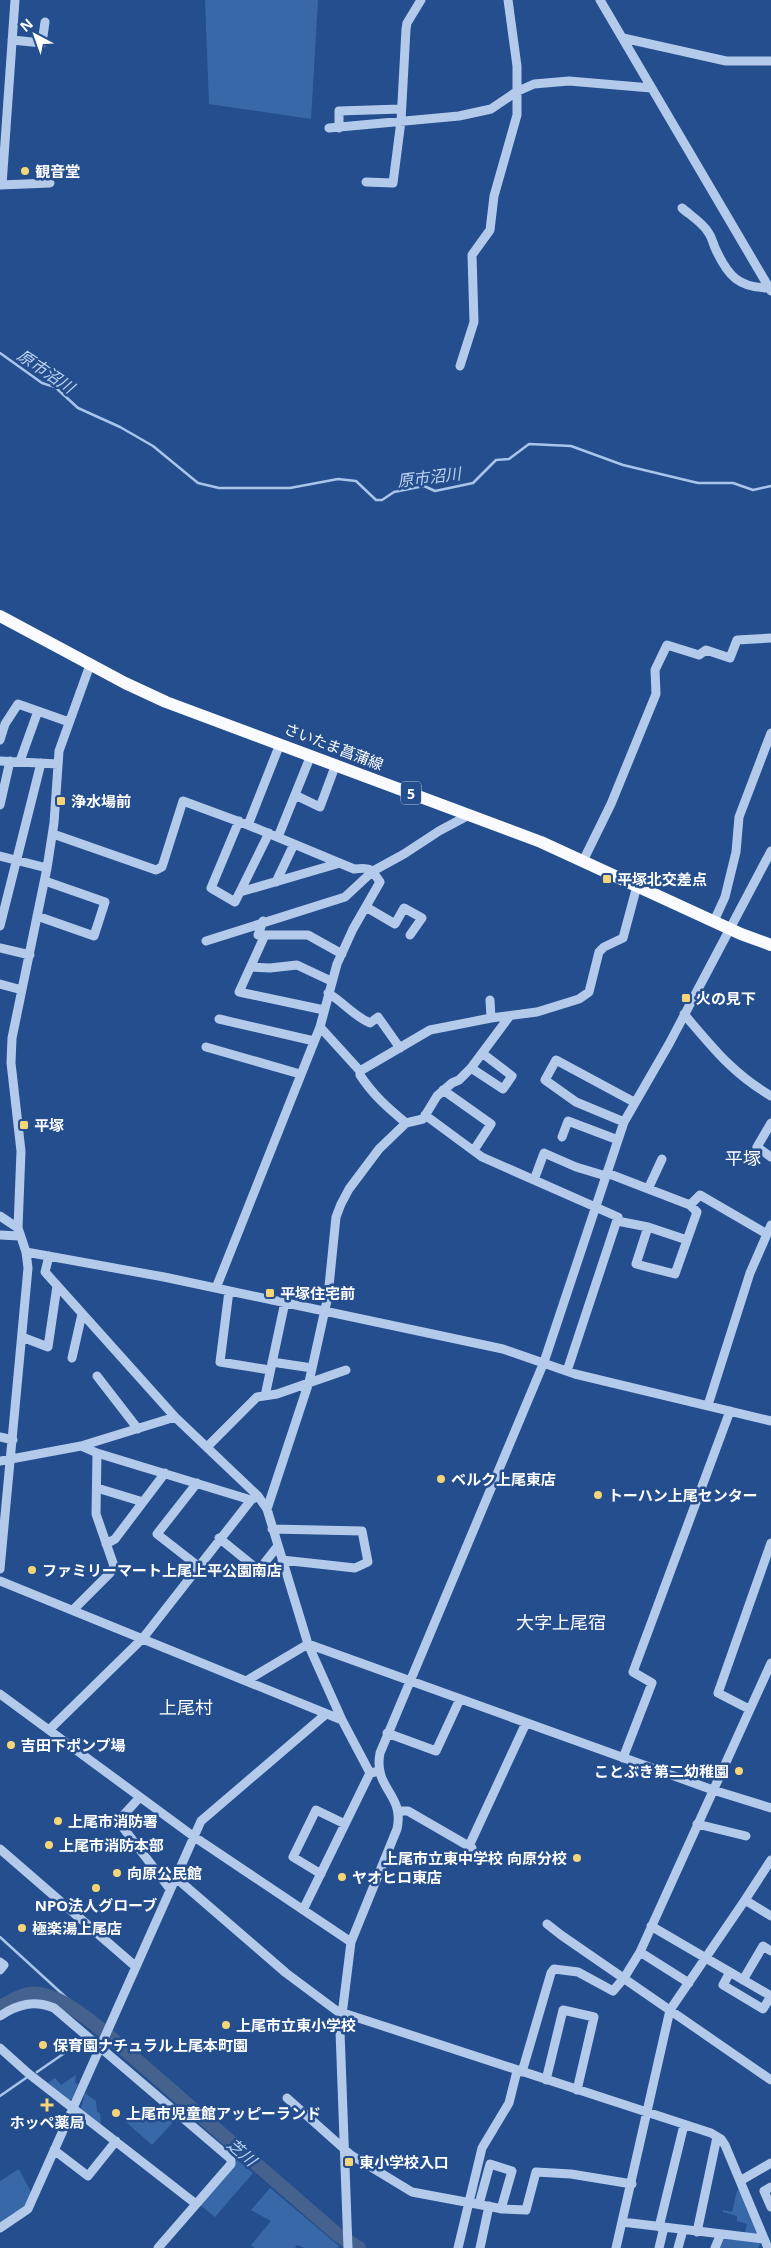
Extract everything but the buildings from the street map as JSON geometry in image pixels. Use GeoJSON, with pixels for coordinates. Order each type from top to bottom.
{"type":"FeatureCollection","features":[{"type":"Feature","properties":{"kind":"main road","name":"さいたま菖蒲線"},"geometry":{"type":"LineString","coordinates":[[0,616],[90,665],[166,702],[469,815],[583,861],[728,928],[771,945]]}},
{"type":"Feature","properties":{"kind":"street"},"geometry":{"type":"LineString","coordinates":[[15,0],[1,185],[50,183]]}},
{"type":"Feature","properties":{"kind":"street"},"geometry":{"type":"LineString","coordinates":[[366,182],[392,183],[401,121],[407,23],[420,0]]}},
{"type":"Feature","properties":{"kind":"street"},"geometry":{"type":"LineString","coordinates":[[460,366],[474,322],[472,255],[490,230],[494,196],[517,115],[517,66],[508,0]]}},
{"type":"Feature","properties":{"kind":"street"},"geometry":{"type":"LineString","coordinates":[[600,0],[770,290]]}},
{"type":"Feature","properties":{"kind":"street"},"geometry":{"type":"LineString","coordinates":[[12,40],[42,44],[45,22]]}},
{"type":"Feature","properties":{"kind":"street"},"geometry":{"type":"LineString","coordinates":[[623,38],[726,62],[771,61]]}},
{"type":"Feature","properties":{"kind":"street"},"geometry":{"type":"LineString","coordinates":[[401,109],[340,111],[334,128],[459,116],[491,109],[516,92],[534,84],[569,81],[651,88]]}},
{"type":"Feature","properties":{"kind":"street"},"geometry":{"type":"LineString","coordinates":[[682,208],[708,230],[720,257],[734,278],[756,288],[770,290]]}},
{"type":"Feature","properties":{"kind":"street"},"geometry":{"type":"LineString","coordinates":[[583,861],[611,804],[656,694],[655,670],[667,645],[699,655],[706,650],[730,658],[737,640],[771,638]]}},
{"type":"Feature","properties":{"kind":"street"},"geometry":{"type":"LineString","coordinates":[[0,1569],[12,1459],[28,1268],[26,1252],[19,1232],[21,1151],[10,1050],[53,834],[58,764],[69,722],[90,665]]}},
{"type":"Feature","properties":{"kind":"street"},"geometry":{"type":"LineString","coordinates":[[0,740],[5,724],[18,704],[69,722]]}},
{"type":"Feature","properties":{"kind":"street"},"geometry":{"type":"LineString","coordinates":[[0,805],[15,761],[38,711]]}},
{"type":"Feature","properties":{"kind":"street"},"geometry":{"type":"LineString","coordinates":[[714,921],[725,897],[736,852],[739,817],[771,733]]}},
{"type":"Feature","properties":{"kind":"street"},"geometry":{"type":"LineString","coordinates":[[269,833],[235,902],[210,888],[244,823],[280,744]]}},
{"type":"Feature","properties":{"kind":"street"},"geometry":{"type":"LineString","coordinates":[[278,837],[311,755]]}},
{"type":"Feature","properties":{"kind":"street"},"geometry":{"type":"LineString","coordinates":[[0,761],[58,764]]}},
{"type":"Feature","properties":{"kind":"street"},"geometry":{"type":"LineString","coordinates":[[0,926],[40,763]]}},
{"type":"Feature","properties":{"kind":"street"},"geometry":{"type":"LineString","coordinates":[[295,795],[320,807],[336,764]]}},
{"type":"Feature","properties":{"kind":"street"},"geometry":{"type":"LineString","coordinates":[[53,834],[156,870],[162,867],[183,801],[244,823],[354,869],[367,868],[373,871],[380,882],[342,954],[331,981],[320,1027],[216,1288]]}},
{"type":"Feature","properties":{"kind":"street"},"geometry":{"type":"LineString","coordinates":[[206,941],[263,921],[345,897],[373,871],[469,815]]}},
{"type":"Feature","properties":{"kind":"street"},"geometry":{"type":"LineString","coordinates":[[276,882],[294,844]]}},
{"type":"Feature","properties":{"kind":"street"},"geometry":{"type":"LineString","coordinates":[[303,1910],[345,1824],[374,1772],[387,1733],[544,1362],[624,1122],[771,851]]}},
{"type":"Feature","properties":{"kind":"street"},"geometry":{"type":"LineString","coordinates":[[0,856],[47,868]]}},
{"type":"Feature","properties":{"kind":"street"},"geometry":{"type":"LineString","coordinates":[[240,892],[340,863]]}},
{"type":"Feature","properties":{"kind":"street"},"geometry":{"type":"LineString","coordinates":[[37,916],[94,936],[105,902],[45,881]]}},
{"type":"Feature","properties":{"kind":"street"},"geometry":{"type":"LineString","coordinates":[[360,1072],[430,1030],[491,1018],[537,1012],[580,999],[589,992],[599,952],[604,947],[622,938],[637,886]]}},
{"type":"Feature","properties":{"kind":"street"},"geometry":{"type":"LineString","coordinates":[[366,906],[395,924],[404,908],[422,918],[410,936]]}},
{"type":"Feature","properties":{"kind":"street"},"geometry":{"type":"LineString","coordinates":[[263,921],[258,935],[308,935],[342,954]]}},
{"type":"Feature","properties":{"kind":"street"},"geometry":{"type":"LineString","coordinates":[[265,935],[239,992],[324,1010]]}},
{"type":"Feature","properties":{"kind":"street"},"geometry":{"type":"LineString","coordinates":[[0,948],[30,955]]}},
{"type":"Feature","properties":{"kind":"street"},"geometry":{"type":"LineString","coordinates":[[251,967],[270,968],[297,965],[331,981]]}},
{"type":"Feature","properties":{"kind":"street"},"geometry":{"type":"LineString","coordinates":[[0,984],[22,990]]}},
{"type":"Feature","properties":{"kind":"street"},"geometry":{"type":"LineString","coordinates":[[328,993],[359,1019],[370,1023],[378,1017],[400,1048]]}},
{"type":"Feature","properties":{"kind":"street"},"geometry":{"type":"LineString","coordinates":[[490,1000],[491,1018]]}},
{"type":"Feature","properties":{"kind":"street"},"geometry":{"type":"LineString","coordinates":[[684,1014],[729,1067],[750,1084],[771,1096]]}},
{"type":"Feature","properties":{"kind":"street"},"geometry":{"type":"LineString","coordinates":[[267,1510],[309,1382],[328,1296],[336,1217],[341,1204],[349,1189],[379,1149],[406,1123],[423,1119],[437,1096],[459,1080],[471,1068],[509,1016]]}},
{"type":"Feature","properties":{"kind":"street"},"geometry":{"type":"LineString","coordinates":[[219,1019],[314,1041]]}},
{"type":"Feature","properties":{"kind":"street"},"geometry":{"type":"LineString","coordinates":[[320,1027],[360,1072],[366,1085],[381,1103],[406,1123]]}},
{"type":"Feature","properties":{"kind":"street"},"geometry":{"type":"LineString","coordinates":[[206,1047],[300,1074]]}},
{"type":"Feature","properties":{"kind":"street"},"geometry":{"type":"LineString","coordinates":[[471,1068],[503,1089],[512,1076],[482,1053]]}},
{"type":"Feature","properties":{"kind":"street"},"geometry":{"type":"LineString","coordinates":[[624,1122],[576,1102],[545,1080],[556,1060],[634,1102]]}},
{"type":"Feature","properties":{"kind":"street"},"geometry":{"type":"LineString","coordinates":[[443,1090],[491,1124],[474,1150]]}},
{"type":"Feature","properties":{"kind":"street"},"geometry":{"type":"LineString","coordinates":[[425,1115],[482,1157],[618,1217],[567,1371]]}},
{"type":"Feature","properties":{"kind":"street"},"geometry":{"type":"LineString","coordinates":[[562,1137],[568,1121],[618,1140]]}},
{"type":"Feature","properties":{"kind":"street"},"geometry":{"type":"LineString","coordinates":[[771,1123],[757,1147],[771,1157]]}},
{"type":"Feature","properties":{"kind":"street"},"geometry":{"type":"LineString","coordinates":[[534,1180],[544,1153],[576,1167],[607,1174],[690,1205],[697,1212],[675,1274],[636,1264],[648,1227]]}},
{"type":"Feature","properties":{"kind":"street"},"geometry":{"type":"LineString","coordinates":[[648,1189],[662,1159]]}},
{"type":"Feature","properties":{"kind":"street"},"geometry":{"type":"LineString","coordinates":[[690,1205],[700,1196],[767,1234]]}},
{"type":"Feature","properties":{"kind":"street"},"geometry":{"type":"LineString","coordinates":[[0,1216],[19,1232]]}},
{"type":"Feature","properties":{"kind":"street"},"geometry":{"type":"LineString","coordinates":[[617,1221],[648,1227],[686,1240]]}},
{"type":"Feature","properties":{"kind":"street"},"geometry":{"type":"LineString","coordinates":[[708,1405],[750,1273],[771,1225]]}},
{"type":"Feature","properties":{"kind":"street"},"geometry":{"type":"LineString","coordinates":[[0,1235],[19,1232]]}},
{"type":"Feature","properties":{"kind":"street"},"geometry":{"type":"LineString","coordinates":[[26,1252],[285,1302],[503,1349],[567,1371],[771,1421]]}},
{"type":"Feature","properties":{"kind":"street"},"geometry":{"type":"LineString","coordinates":[[49,1256],[45,1272],[57,1286],[176,1417],[267,1510],[308,1644],[342,1720],[399,1811],[398,1829],[351,1942],[341,2013],[340,2038],[348,2248]]}},
{"type":"Feature","properties":{"kind":"street"},"geometry":{"type":"LineString","coordinates":[[22,1337],[48,1347],[57,1286]]}},
{"type":"Feature","properties":{"kind":"street"},"geometry":{"type":"LineString","coordinates":[[229,1291],[220,1362],[312,1368]]}},
{"type":"Feature","properties":{"kind":"street"},"geometry":{"type":"LineString","coordinates":[[265,1396],[285,1302]]}},
{"type":"Feature","properties":{"kind":"street"},"geometry":{"type":"LineString","coordinates":[[72,1358],[82,1314]]}},
{"type":"Feature","properties":{"kind":"street"},"geometry":{"type":"LineString","coordinates":[[207,1447],[257,1397],[346,1370]]}},
{"type":"Feature","properties":{"kind":"street"},"geometry":{"type":"LineString","coordinates":[[97,1376],[138,1428]]}},
{"type":"Feature","properties":{"kind":"street"},"geometry":{"type":"LineString","coordinates":[[623,1758],[652,1683],[633,1672],[730,1411]]}},
{"type":"Feature","properties":{"kind":"street"},"geometry":{"type":"LineString","coordinates":[[0,1461],[81,1446],[176,1417]]}},
{"type":"Feature","properties":{"kind":"street"},"geometry":{"type":"LineString","coordinates":[[0,1438],[13,1440]]}},
{"type":"Feature","properties":{"kind":"street"},"geometry":{"type":"LineString","coordinates":[[81,1446],[97,1453],[255,1498]]}},
{"type":"Feature","properties":{"kind":"street"},"geometry":{"type":"LineString","coordinates":[[73,1610],[110,1573],[114,1566],[96,1514],[97,1453]]}},
{"type":"Feature","properties":{"kind":"street"},"geometry":{"type":"LineString","coordinates":[[106,1544],[115,1539],[165,1473]]}},
{"type":"Feature","properties":{"kind":"street"},"geometry":{"type":"LineString","coordinates":[[197,1482],[157,1534],[198,1566]]}},
{"type":"Feature","properties":{"kind":"street"},"geometry":{"type":"LineString","coordinates":[[97,1488],[142,1502]]}},
{"type":"Feature","properties":{"kind":"street"},"geometry":{"type":"LineString","coordinates":[[49,1730],[143,1638],[219,1538],[255,1498]]}},
{"type":"Feature","properties":{"kind":"street"},"geometry":{"type":"LineString","coordinates":[[272,1529],[362,1531],[368,1562],[355,1568],[282,1560]]}},
{"type":"Feature","properties":{"kind":"street"},"geometry":{"type":"LineString","coordinates":[[219,1538],[256,1568],[262,1566],[277,1547]]}},
{"type":"Feature","properties":{"kind":"street"},"geometry":{"type":"LineString","coordinates":[[749,1709],[718,1693],[771,1544]]}},
{"type":"Feature","properties":{"kind":"street"},"geometry":{"type":"LineString","coordinates":[[0,1581],[342,1720]]}},
{"type":"Feature","properties":{"kind":"street"},"geometry":{"type":"LineString","coordinates":[[308,1644],[713,1790],[771,1808]]}},
{"type":"Feature","properties":{"kind":"street"},"geometry":{"type":"LineString","coordinates":[[246,1681],[308,1644]]}},
{"type":"Feature","properties":{"kind":"street"},"geometry":{"type":"LineString","coordinates":[[458,2248],[467,2203],[482,2148],[509,2103],[551,1973],[554,1969],[578,1972],[613,1991],[624,1978],[640,1952],[771,1663]]}},
{"type":"Feature","properties":{"kind":"street"},"geometry":{"type":"LineString","coordinates":[[0,1694],[193,1836],[351,1942]]}},
{"type":"Feature","properties":{"kind":"street"},"geometry":{"type":"LineString","coordinates":[[387,1733],[436,1751],[460,1699]]}},
{"type":"Feature","properties":{"kind":"street"},"geometry":{"type":"LineString","coordinates":[[0,2228],[28,2208],[201,1821],[326,1714]]}},
{"type":"Feature","properties":{"kind":"street"},"geometry":{"type":"LineString","coordinates":[[399,1811],[408,1811],[470,1847],[526,1723]]}},
{"type":"Feature","properties":{"kind":"street"},"geometry":{"type":"LineString","coordinates":[[140,1797],[118,1822],[170,1889]]}},
{"type":"Feature","properties":{"kind":"street"},"geometry":{"type":"LineString","coordinates":[[321,1874],[293,1858],[316,1810],[345,1824]]}},
{"type":"Feature","properties":{"kind":"street"},"geometry":{"type":"LineString","coordinates":[[697,1824],[746,1836]]}},
{"type":"Feature","properties":{"kind":"street"},"geometry":{"type":"LineString","coordinates":[[0,1849],[135,1966]]}},
{"type":"Feature","properties":{"kind":"street"},"geometry":{"type":"LineString","coordinates":[[616,2248],[670,2010],[771,1860]]}},
{"type":"Feature","properties":{"kind":"street"},"geometry":{"type":"LineString","coordinates":[[763,1874],[771,1879]]}},
{"type":"Feature","properties":{"kind":"street"},"geometry":{"type":"LineString","coordinates":[[175,1877],[286,1973],[319,2000],[341,2013],[684,2124],[717,2137],[725,2145],[766,2244]]}},
{"type":"Feature","properties":{"kind":"street"},"geometry":{"type":"LineString","coordinates":[[745,1900],[771,1916]]}},
{"type":"Feature","properties":{"kind":"street"},"geometry":{"type":"LineString","coordinates":[[547,1924],[771,2080]]}},
{"type":"Feature","properties":{"kind":"street"},"geometry":{"type":"LineString","coordinates":[[651,1926],[705,1959],[730,1972],[771,1996],[763,2009],[723,1985],[730,1972]]}},
{"type":"Feature","properties":{"kind":"street"},"geometry":{"type":"LineString","coordinates":[[743,1980],[763,1946],[771,1951]]}},
{"type":"Feature","properties":{"kind":"street"},"geometry":{"type":"LineString","coordinates":[[640,1952],[689,1983]]}},
{"type":"Feature","properties":{"kind":"street"},"geometry":{"type":"LineString","coordinates":[[0,1962],[4,1965],[0,1970]]}},
{"type":"Feature","properties":{"kind":"street"},"geometry":{"type":"LineString","coordinates":[[0,2016],[22,2004],[54,2008],[231,2159],[231,2164],[158,2248]]}},
{"type":"Feature","properties":{"kind":"street"},"geometry":{"type":"LineString","coordinates":[[546,2080],[563,2010],[594,2017],[577,2090]]}},
{"type":"Feature","properties":{"kind":"street"},"geometry":{"type":"LineString","coordinates":[[0,2048],[29,2074],[73,2106],[196,2204]]}},
{"type":"Feature","properties":{"kind":"street"},"geometry":{"type":"LineString","coordinates":[[287,2098],[344,2149],[412,2192],[467,2203],[526,2210],[536,2172],[571,2174],[632,2184]]}},
{"type":"Feature","properties":{"kind":"street"},"geometry":{"type":"LineString","coordinates":[[659,2248],[661,2227],[684,2124]]}},
{"type":"Feature","properties":{"kind":"street"},"geometry":{"type":"LineString","coordinates":[[696,2232],[717,2137]]}},
{"type":"Feature","properties":{"kind":"street"},"geometry":{"type":"LineString","coordinates":[[54,2150],[88,2176],[116,2141]]}},
{"type":"Feature","properties":{"kind":"street"},"geometry":{"type":"LineString","coordinates":[[740,2181],[771,2163]]}},
{"type":"Feature","properties":{"kind":"street"},"geometry":{"type":"LineString","coordinates":[[479,2204],[490,2164],[512,2171],[501,2208]]}},
{"type":"Feature","properties":{"kind":"street"},"geometry":{"type":"LineString","coordinates":[[771,2187],[764,2191],[771,2208]]}},
{"type":"Feature","properties":{"kind":"street"},"geometry":{"type":"LineString","coordinates":[[480,2248],[489,2206]]}},
{"type":"Feature","properties":{"kind":"street"},"geometry":{"type":"LineString","coordinates":[[622,2222],[766,2244]]}},
{"type":"Feature","properties":{"kind":"street"},"geometry":{"type":"LineString","coordinates":[[678,2248],[683,2230]]}},
{"type":"Feature","properties":{"kind":"street"},"geometry":{"type":"LineString","coordinates":[[715,2248],[720,2236]]}},
{"type":"Feature","properties":{"kind":"shaded area"},"geometry":{"type":"Polygon","coordinates":[[[205,0],[318,0],[311,119],[209,104],[205,0]]]}},
{"type":"Feature","properties":{"kind":"shaded area"},"geometry":{"type":"Polygon","coordinates":[[[76,2075],[75,2083],[78,2084],[72,2099],[69,2100],[48,2083],[55,2078],[61,2085],[76,2075]]]}},
{"type":"Feature","properties":{"kind":"shaded area"},"geometry":{"type":"Polygon","coordinates":[[[85,2093],[96,2101],[101,2125],[81,2109],[85,2093]]]}},
{"type":"Feature","properties":{"kind":"shaded area"},"geometry":{"type":"Polygon","coordinates":[[[163,2107],[176,2119],[152,2145],[126,2122],[141,2109],[152,2119],[163,2107]]]}},
{"type":"Feature","properties":{"kind":"shaded area"},"geometry":{"type":"Polygon","coordinates":[[[237,2160],[253,2173],[215,2217],[200,2205],[237,2160]]]}},
{"type":"Feature","properties":{"kind":"shaded area"},"geometry":{"type":"Polygon","coordinates":[[[19,2169],[32,2194],[26,2207],[0,2225],[0,2181],[19,2169]]]}},
{"type":"Feature","properties":{"kind":"shaded area"},"geometry":{"type":"Polygon","coordinates":[[[270,2188],[339,2246],[338,2248],[305,2248],[297,2245],[295,2248],[255,2248],[251,2245],[271,2221],[251,2210],[270,2188]]]}},
{"type":"Feature","properties":{"kind":"shaded area"},"geometry":{"type":"Polygon","coordinates":[[[740,2188],[760,2234],[744,2235],[747,2224],[737,2221],[737,2216],[723,2212],[723,2210],[732,2212],[737,2191],[740,2188]]]}},
{"type":"Feature","properties":{"kind":"shaded area"},"geometry":{"type":"Polygon","coordinates":[[[724,2239],[761,2242],[758,2248],[720,2248],[724,2239]]]}},
{"type":"Feature","properties":{"kind":"waterway","name":"原市沼川"},"geometry":{"type":"LineString","coordinates":[[0,353],[42,383],[55,387],[78,408],[120,427],[153,446],[198,483],[219,488],[290,488],[338,479],[356,481],[376,500],[382,500],[394,492],[424,486],[435,491],[473,483],[496,460],[509,459],[529,444],[571,446],[623,465],[698,483],[733,483],[753,490],[771,486]]}},
{"type":"Feature","properties":{"kind":"waterway"},"geometry":{"type":"LineString","coordinates":[[0,1937],[70,2001],[77,2011]]}},
{"type":"Feature","properties":{"kind":"waterway","name":"芝川"},"geometry":{"type":"LineString","coordinates":[[0,2007],[22,1996],[38,1994],[58,2000],[77,2011],[102,2030],[338,2235],[359,2248]]}},
{"type":"Feature","properties":{"kind":"waterway"},"geometry":{"type":"LineString","coordinates":[[37,2072],[82,2041]]}},
{"type":"Feature","properties":{"kind":"waterway"},"geometry":{"type":"LineString","coordinates":[[0,2096],[26,2078]]}},
{"type":"Feature","properties":{"kind":"place","name":"観音堂"},"geometry":{"type":"Point","coordinates":[25,171]}},
{"type":"Feature","properties":{"kind":"place","name":"浄水場前"},"geometry":{"type":"Point","coordinates":[61,801]}},
{"type":"Feature","properties":{"kind":"place","name":"平塚北交差点"},"geometry":{"type":"Point","coordinates":[607,879]}},
{"type":"Feature","properties":{"kind":"place","name":"火の見下"},"geometry":{"type":"Point","coordinates":[686,998]}},
{"type":"Feature","properties":{"kind":"place","name":"平塚"},"geometry":{"type":"Point","coordinates":[24,1125]}},
{"type":"Feature","properties":{"kind":"place","name":"平塚住宅前"},"geometry":{"type":"Point","coordinates":[270,1293]}},
{"type":"Feature","properties":{"kind":"place","name":"ベルク上尾東店"},"geometry":{"type":"Point","coordinates":[441,1479]}},
{"type":"Feature","properties":{"kind":"place","name":"トーハン上尾センター"},"geometry":{"type":"Point","coordinates":[598,1495]}},
{"type":"Feature","properties":{"kind":"place","name":"ファミリーマート上尾上平公園南店"},"geometry":{"type":"Point","coordinates":[32,1570]}},
{"type":"Feature","properties":{"kind":"place","name":"吉田下ポンプ場"},"geometry":{"type":"Point","coordinates":[11,1745]}},
{"type":"Feature","properties":{"kind":"place","name":"ことぶき第二幼稚園"},"geometry":{"type":"Point","coordinates":[739,1771]}},
{"type":"Feature","properties":{"kind":"place","name":"上尾市消防署"},"geometry":{"type":"Point","coordinates":[58,1821]}},
{"type":"Feature","properties":{"kind":"place","name":"上尾市消防本部"},"geometry":{"type":"Point","coordinates":[49,1845]}},
{"type":"Feature","properties":{"kind":"place","name":"上尾市立東中学校 向原分校"},"geometry":{"type":"Point","coordinates":[577,1858]}},
{"type":"Feature","properties":{"kind":"place","name":"向原公民館"},"geometry":{"type":"Point","coordinates":[117,1873]}},
{"type":"Feature","properties":{"kind":"place","name":"ヤオヒロ東店"},"geometry":{"type":"Point","coordinates":[342,1877]}},
{"type":"Feature","properties":{"kind":"place","name":"NPO法人グローブ"},"geometry":{"type":"Point","coordinates":[96,1888]}},
{"type":"Feature","properties":{"kind":"place","name":"極楽湯上尾店"},"geometry":{"type":"Point","coordinates":[22,1928]}},
{"type":"Feature","properties":{"kind":"place","name":"上尾市立東小学校"},"geometry":{"type":"Point","coordinates":[226,2025]}},
{"type":"Feature","properties":{"kind":"place","name":"保育園ナチュラル上尾本町園"},"geometry":{"type":"Point","coordinates":[43,2045]}},
{"type":"Feature","properties":{"kind":"place","name":"ホッペ薬局"},"geometry":{"type":"Point","coordinates":[47,2105]}},
{"type":"Feature","properties":{"kind":"place","name":"上尾市児童館アッピーランド"},"geometry":{"type":"Point","coordinates":[116,2113]}},
{"type":"Feature","properties":{"kind":"place","name":"東小学校入口"},"geometry":{"type":"Point","coordinates":[349,2162]}},
{"type":"Feature","properties":{"kind":"district","name":"平塚"},"geometry":{"type":"Point","coordinates":[743,1158]}},
{"type":"Feature","properties":{"kind":"district","name":"大字上尾宿"},"geometry":{"type":"Point","coordinates":[561,1622]}},
{"type":"Feature","properties":{"kind":"district","name":"上尾村"},"geometry":{"type":"Point","coordinates":[186,1707]}}]}
